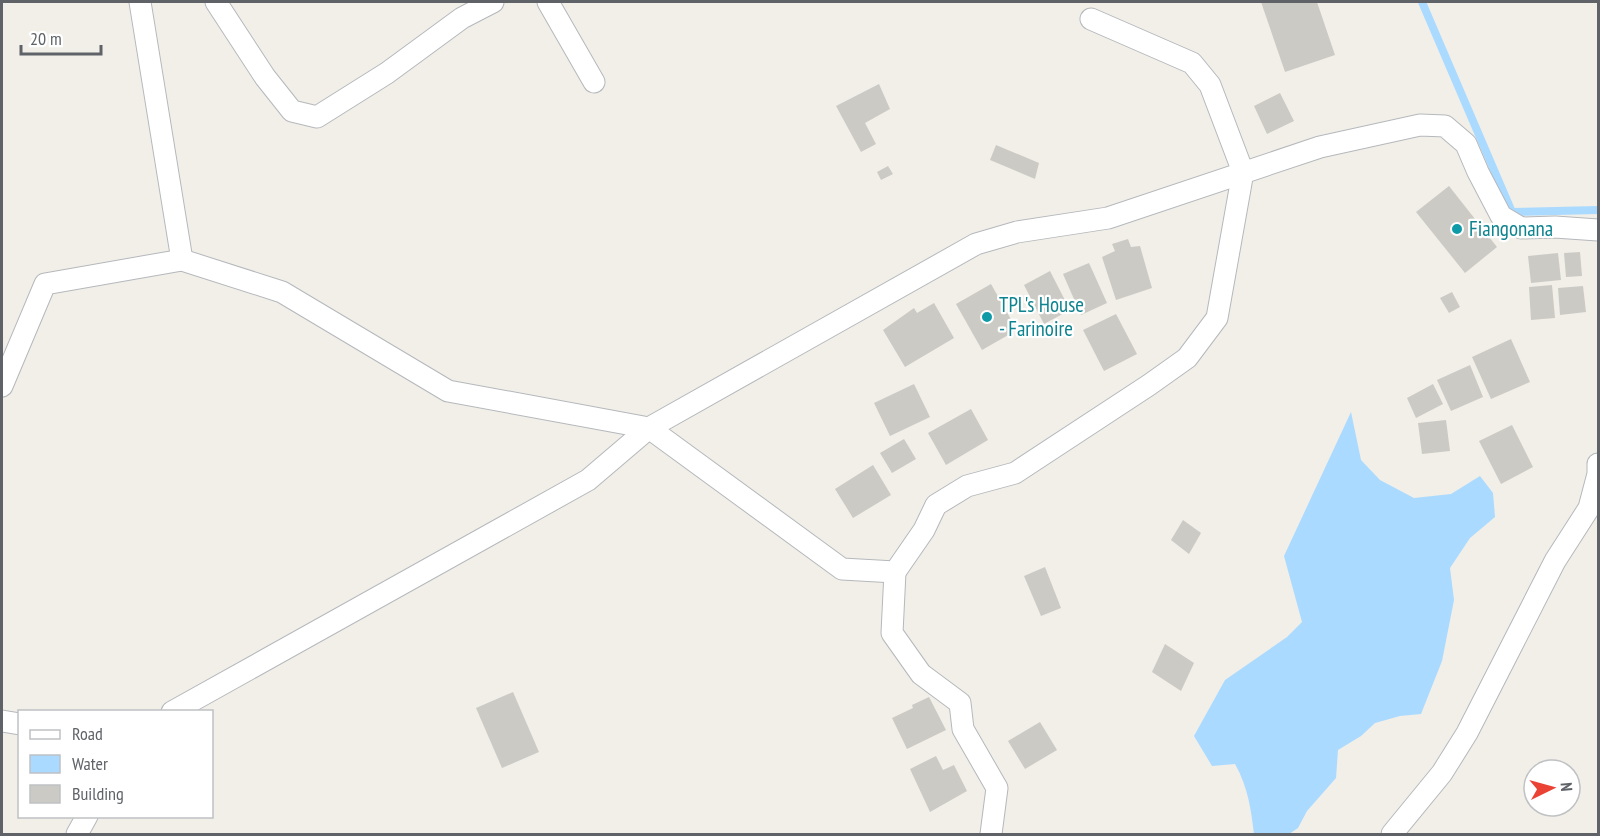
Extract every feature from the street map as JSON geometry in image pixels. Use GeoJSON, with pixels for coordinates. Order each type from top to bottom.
{"type":"FeatureCollection","features":[{"type":"Feature","properties":{"kind":"street"},"geometry":{"type":"LineString","coordinates":[[140,2],[182,260]]}},
{"type":"Feature","properties":{"kind":"street"},"geometry":{"type":"LineString","coordinates":[[216,2],[265,77],[292,111],[317,117],[387,73],[462,18],[493,2]]}},
{"type":"Feature","properties":{"kind":"street"},"geometry":{"type":"LineString","coordinates":[[548,2],[594,82]]}},
{"type":"Feature","properties":{"kind":"street"},"geometry":{"type":"LineString","coordinates":[[991,834],[997,788],[963,729],[960,703],[921,674],[892,633],[895,572],[924,530],[936,505],[967,486],[1015,474],[1187,358],[1217,318],[1243,172],[1210,85],[1192,63],[1091,19]]}},
{"type":"Feature","properties":{"kind":"street"},"geometry":{"type":"LineString","coordinates":[[174,710],[588,480],[649,428],[976,244],[1017,232],[1108,218],[1320,147],[1420,125],[1445,126],[1466,144],[1501,216],[1521,228],[1555,227],[1599,230]]}},
{"type":"Feature","properties":{"kind":"street"},"geometry":{"type":"LineString","coordinates":[[2,386],[45,284],[182,260],[282,291],[448,391],[649,428],[842,568],[895,572]]}},
{"type":"Feature","properties":{"kind":"street"},"geometry":{"type":"LineString","coordinates":[[1392,834],[1442,773],[1467,733],[1555,561],[1589,508],[1599,464]]}},
{"type":"Feature","properties":{"kind":"street"},"geometry":{"type":"LineString","coordinates":[[2,721],[18,724]]}},
{"type":"Feature","properties":{"kind":"street"},"geometry":{"type":"LineString","coordinates":[[77,834],[86,818]]}},
{"type":"Feature","properties":{"kind":"water"},"geometry":{"type":"Polygon","coordinates":[[[1351,412],[1361,460],[1380,480],[1414,498],[1451,494],[1480,476],[1493,493],[1495,517],[1470,538],[1450,568],[1454,600],[1442,661],[1421,714],[1400,716],[1375,723],[1361,736],[1338,750],[1336,778],[1307,811],[1298,828],[1289,834],[1254,834],[1246,790],[1235,764],[1212,766],[1194,736],[1225,680],[1287,637],[1302,622],[1284,556],[1351,412]]]}},
{"type":"Feature","properties":{"kind":"building"},"geometry":{"type":"Polygon","coordinates":[[[1261,2],[1317,2],[1335,55],[1285,72],[1261,2]]]}},
{"type":"Feature","properties":{"kind":"building"},"geometry":{"type":"Polygon","coordinates":[[[879,84],[890,109],[865,123],[876,144],[861,152],[836,106],[879,84]]]}},
{"type":"Feature","properties":{"kind":"building"},"geometry":{"type":"Polygon","coordinates":[[[1280,93],[1294,121],[1267,134],[1254,106],[1280,93]]]}},
{"type":"Feature","properties":{"kind":"building"},"geometry":{"type":"Polygon","coordinates":[[[996,145],[1039,163],[1035,179],[990,160],[996,145]]]}},
{"type":"Feature","properties":{"kind":"building"},"geometry":{"type":"Polygon","coordinates":[[[888,166],[893,174],[881,180],[877,172],[888,166]]]}},
{"type":"Feature","properties":{"kind":"building","name":"Fiangonana"},"geometry":{"type":"Polygon","coordinates":[[[1449,186],[1497,247],[1465,273],[1416,212],[1449,186]]]}},
{"type":"Feature","properties":{"kind":"building"},"geometry":{"type":"Polygon","coordinates":[[[1128,239],[1131,247],[1140,246],[1152,288],[1116,300],[1102,257],[1115,251],[1112,244],[1128,239]]]}},
{"type":"Feature","properties":{"kind":"building"},"geometry":{"type":"Polygon","coordinates":[[[1580,252],[1582,276],[1566,277],[1564,253],[1580,252]]]}},
{"type":"Feature","properties":{"kind":"building"},"geometry":{"type":"Polygon","coordinates":[[[1558,253],[1561,280],[1531,283],[1528,256],[1558,253]]]}},
{"type":"Feature","properties":{"kind":"building"},"geometry":{"type":"Polygon","coordinates":[[[1089,263],[1107,303],[1081,315],[1063,274],[1089,263]]]}},
{"type":"Feature","properties":{"kind":"building"},"geometry":{"type":"Polygon","coordinates":[[[1050,271],[1070,310],[1044,324],[1024,285],[1050,271]]]}},
{"type":"Feature","properties":{"kind":"building","name":"TPL's House - Farinoire"},"geometry":{"type":"Polygon","coordinates":[[[991,284],[1017,330],[982,350],[956,304],[991,284]]]}},
{"type":"Feature","properties":{"kind":"building"},"geometry":{"type":"Polygon","coordinates":[[[1552,285],[1555,318],[1531,320],[1529,287],[1552,285]]]}},
{"type":"Feature","properties":{"kind":"building"},"geometry":{"type":"Polygon","coordinates":[[[1583,286],[1586,312],[1560,315],[1558,288],[1583,286]]]}},
{"type":"Feature","properties":{"kind":"building"},"geometry":{"type":"Polygon","coordinates":[[[1452,292],[1460,307],[1449,313],[1440,298],[1452,292]]]}},
{"type":"Feature","properties":{"kind":"building"},"geometry":{"type":"Polygon","coordinates":[[[934,303],[954,338],[905,367],[883,330],[914,308],[917,313],[934,303]]]}},
{"type":"Feature","properties":{"kind":"building"},"geometry":{"type":"Polygon","coordinates":[[[1116,314],[1137,354],[1104,371],[1083,330],[1116,314]]]}},
{"type":"Feature","properties":{"kind":"building"},"geometry":{"type":"Polygon","coordinates":[[[1511,339],[1530,382],[1491,399],[1472,357],[1511,339]]]}},
{"type":"Feature","properties":{"kind":"building"},"geometry":{"type":"Polygon","coordinates":[[[1470,365],[1483,397],[1451,411],[1437,380],[1470,365]]]}},
{"type":"Feature","properties":{"kind":"building"},"geometry":{"type":"Polygon","coordinates":[[[914,384],[930,417],[890,436],[874,403],[914,384]]]}},
{"type":"Feature","properties":{"kind":"building"},"geometry":{"type":"Polygon","coordinates":[[[1433,384],[1443,404],[1416,418],[1407,398],[1433,384]]]}},
{"type":"Feature","properties":{"kind":"building"},"geometry":{"type":"Polygon","coordinates":[[[971,409],[988,440],[946,465],[928,433],[971,409]]]}},
{"type":"Feature","properties":{"kind":"building"},"geometry":{"type":"Polygon","coordinates":[[[1446,420],[1450,451],[1422,454],[1418,423],[1446,420]]]}},
{"type":"Feature","properties":{"kind":"building"},"geometry":{"type":"Polygon","coordinates":[[[1512,425],[1533,467],[1501,484],[1479,441],[1512,425]]]}},
{"type":"Feature","properties":{"kind":"building"},"geometry":{"type":"Polygon","coordinates":[[[904,439],[916,459],[892,473],[880,453],[904,439]]]}},
{"type":"Feature","properties":{"kind":"building"},"geometry":{"type":"Polygon","coordinates":[[[873,465],[891,495],[853,518],[835,489],[873,465]]]}},
{"type":"Feature","properties":{"kind":"building"},"geometry":{"type":"Polygon","coordinates":[[[1183,520],[1201,533],[1189,554],[1171,540],[1183,520]]]}},
{"type":"Feature","properties":{"kind":"building"},"geometry":{"type":"Polygon","coordinates":[[[1045,567],[1061,608],[1041,616],[1024,576],[1045,567]]]}},
{"type":"Feature","properties":{"kind":"building"},"geometry":{"type":"Polygon","coordinates":[[[1165,644],[1194,663],[1181,691],[1152,672],[1165,644]]]}},
{"type":"Feature","properties":{"kind":"building"},"geometry":{"type":"Polygon","coordinates":[[[513,692],[539,752],[502,768],[476,708],[513,692]]]}},
{"type":"Feature","properties":{"kind":"building"},"geometry":{"type":"Polygon","coordinates":[[[929,697],[946,730],[907,749],[892,718],[929,697]]]}},
{"type":"Feature","properties":{"kind":"building"},"geometry":{"type":"Polygon","coordinates":[[[1040,722],[1057,750],[1025,769],[1008,741],[1040,722]]]}},
{"type":"Feature","properties":{"kind":"building"},"geometry":{"type":"Polygon","coordinates":[[[936,756],[943,770],[954,765],[967,791],[930,812],[910,769],[936,756]]]}},
{"type":"Feature","properties":{"kind":"waterway"},"geometry":{"type":"LineString","coordinates":[[1422,2],[1512,212],[1598,210]]}},
{"type":"Feature","properties":{"kind":"place","name":"Fiangonana"},"geometry":{"type":"Point","coordinates":[1457,229]}},
{"type":"Feature","properties":{"kind":"place","name":"TPL's House - Farinoire"},"geometry":{"type":"Point","coordinates":[987,317]}}]}
